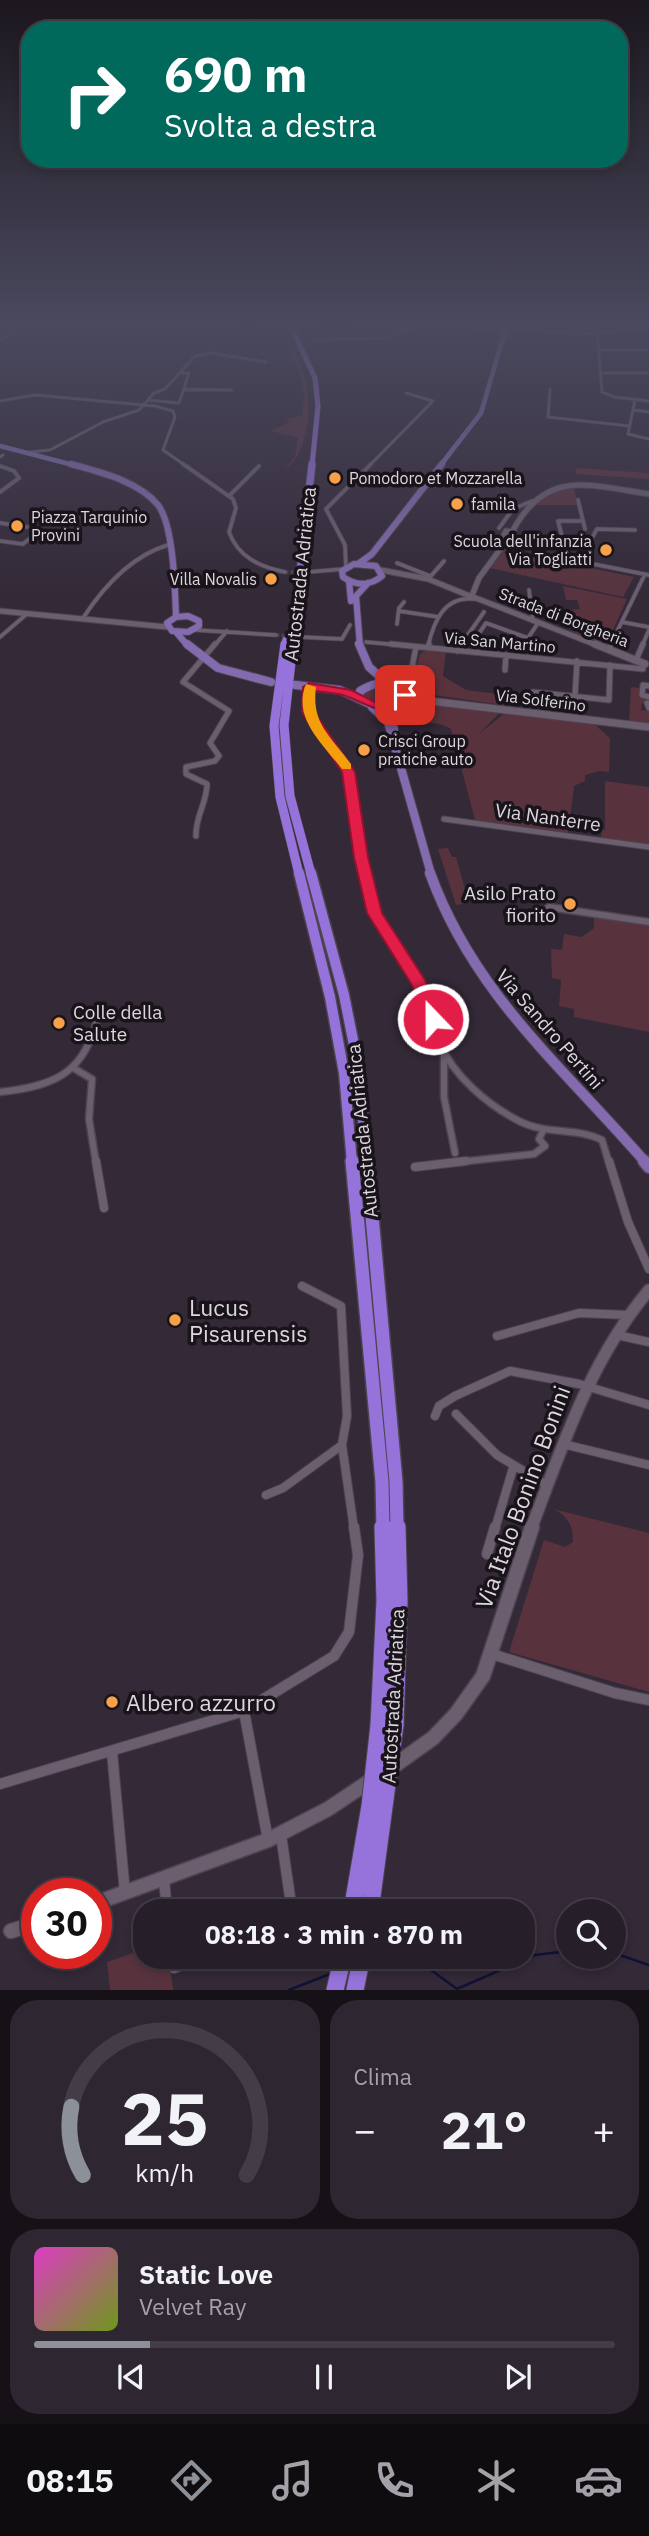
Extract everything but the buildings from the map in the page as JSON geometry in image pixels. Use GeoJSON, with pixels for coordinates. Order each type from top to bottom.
{"type":"FeatureCollection","features":[{"type":"Feature","properties":{"kind":"highway","name":"Autostrada Adriatica"},"geometry":{"type":"LineString","coordinates":[[317,415],[284,725],[289,796],[344,995],[359,1070],[396,1482],[399,1602],[387,1725],[386,1808],[372,1899]]}},
{"type":"Feature","properties":{"kind":"highway","name":"Autostrada Adriatica"},"geometry":{"type":"LineString","coordinates":[[354,1899],[387,1725]]}},
{"type":"Feature","properties":{"kind":"highway"},"geometry":{"type":"LineString","coordinates":[[335,1990],[340,1969]]}},
{"type":"Feature","properties":{"kind":"highway"},"geometry":{"type":"LineString","coordinates":[[355,1990],[359,1969]]}},
{"type":"Feature","properties":{"kind":"main road"},"geometry":{"type":"LineString","coordinates":[[345,574],[369,557],[480,415]]}},
{"type":"Feature","properties":{"kind":"main road"},"geometry":{"type":"LineString","coordinates":[[403,691],[369,666],[358,635],[356,596],[368,583],[380,579],[375,555],[484,415]]}},
{"type":"Feature","properties":{"kind":"main road"},"geometry":{"type":"LineString","coordinates":[[0,446],[116,478],[148,495],[163,513],[174,592],[171,622],[176,632],[203,661],[232,674],[271,682]]}},
{"type":"Feature","properties":{"kind":"main road"},"geometry":{"type":"LineString","coordinates":[[356,564],[378,568]]}},
{"type":"Feature","properties":{"kind":"main road"},"geometry":{"type":"LineString","coordinates":[[345,574],[368,583]]}},
{"type":"Feature","properties":{"kind":"main road"},"geometry":{"type":"LineString","coordinates":[[345,574],[352,587],[350,625],[366,673],[359,698]]}},
{"type":"Feature","properties":{"kind":"main road"},"geometry":{"type":"LineString","coordinates":[[174,592],[188,616]]}},
{"type":"Feature","properties":{"kind":"main road"},"geometry":{"type":"LineString","coordinates":[[171,622],[188,616],[197,619],[190,649]]}},
{"type":"Feature","properties":{"kind":"main road"},"geometry":{"type":"LineString","coordinates":[[176,632],[194,629]]}},
{"type":"Feature","properties":{"kind":"main road"},"geometry":{"type":"LineString","coordinates":[[295,685],[340,690],[388,682]]}},
{"type":"Feature","properties":{"kind":"main road","name":"Via Sandro Pertini"},"geometry":{"type":"LineString","coordinates":[[340,690],[359,698],[388,722],[440,901],[472,962],[518,1025],[649,1167]]}},
{"type":"Feature","properties":{"kind":"main road","name":"Via Sandro Pertini"},"geometry":{"type":"LineString","coordinates":[[403,691],[400,705],[391,717],[441,890],[462,936],[516,1017],[649,1160]]}},
{"type":"Feature","properties":{"kind":"main road"},"geometry":{"type":"LineString","coordinates":[[372,707],[400,705]]}},
{"type":"Feature","properties":{"kind":"main road","name":"Via Italo Bonino Bonini"},"geometry":{"type":"LineString","coordinates":[[125,1893],[274,1838]]}},
{"type":"Feature","properties":{"kind":"street"},"geometry":{"type":"LineString","coordinates":[[11,449],[35,453],[50,450],[103,422],[124,415]]}},
{"type":"Feature","properties":{"kind":"street"},"geometry":{"type":"LineString","coordinates":[[174,415],[163,450],[229,496],[236,508],[229,528],[232,543],[260,565],[285,572]]}},
{"type":"Feature","properties":{"kind":"street"},"geometry":{"type":"LineString","coordinates":[[308,572],[345,574],[345,546],[327,507],[419,415]]}},
{"type":"Feature","properties":{"kind":"street"},"geometry":{"type":"LineString","coordinates":[[548,415],[548,417],[629,426]]}},
{"type":"Feature","properties":{"kind":"street"},"geometry":{"type":"LineString","coordinates":[[632,415],[628,434],[649,439]]}},
{"type":"Feature","properties":{"kind":"street"},"geometry":{"type":"LineString","coordinates":[[50,450],[47,457],[70,466]]}},
{"type":"Feature","properties":{"kind":"street"},"geometry":{"type":"LineString","coordinates":[[0,466],[14,471],[19,478],[12,486],[0,492]]}},
{"type":"Feature","properties":{"kind":"street"},"geometry":{"type":"LineString","coordinates":[[229,496],[259,466]]}},
{"type":"Feature","properties":{"kind":"street"},"geometry":{"type":"LineString","coordinates":[[515,507],[532,501],[552,487],[584,486],[649,495]]}},
{"type":"Feature","properties":{"kind":"street"},"geometry":{"type":"LineString","coordinates":[[578,500],[585,529]]}},
{"type":"Feature","properties":{"kind":"street"},"geometry":{"type":"LineString","coordinates":[[469,593],[507,533],[532,501]]}},
{"type":"Feature","properties":{"kind":"street"},"geometry":{"type":"LineString","coordinates":[[515,507],[524,513]]}},
{"type":"Feature","properties":{"kind":"street"},"geometry":{"type":"LineString","coordinates":[[507,533],[515,507]]}},
{"type":"Feature","properties":{"kind":"street"},"geometry":{"type":"LineString","coordinates":[[583,521],[558,523],[566,558],[647,574],[609,649]]}},
{"type":"Feature","properties":{"kind":"street"},"geometry":{"type":"LineString","coordinates":[[0,523],[27,527]]}},
{"type":"Feature","properties":{"kind":"street"},"geometry":{"type":"LineString","coordinates":[[586,563],[590,555],[588,545],[597,529],[635,530]]}},
{"type":"Feature","properties":{"kind":"street"},"geometry":{"type":"LineString","coordinates":[[0,541],[23,544],[38,531]]}},
{"type":"Feature","properties":{"kind":"street"},"geometry":{"type":"LineString","coordinates":[[83,618],[103,589],[150,549],[168,545]]}},
{"type":"Feature","properties":{"kind":"street"},"geometry":{"type":"LineString","coordinates":[[343,559],[356,564]]}},
{"type":"Feature","properties":{"kind":"street"},"geometry":{"type":"LineString","coordinates":[[397,563],[429,578],[444,561]]}},
{"type":"Feature","properties":{"kind":"street","name":"Strada di Borgheria"},"geometry":{"type":"LineString","coordinates":[[378,568],[429,578],[609,649],[644,667]]}},
{"type":"Feature","properties":{"kind":"street","name":"Strada di Borgheria"},"geometry":{"type":"LineString","coordinates":[[380,579],[404,575]]}},
{"type":"Feature","properties":{"kind":"street"},"geometry":{"type":"LineString","coordinates":[[480,632],[486,623],[528,638],[535,622],[529,590]]}},
{"type":"Feature","properties":{"kind":"street"},"geometry":{"type":"LineString","coordinates":[[428,648],[431,631],[450,601],[462,597],[491,604]]}},
{"type":"Feature","properties":{"kind":"street"},"geometry":{"type":"LineString","coordinates":[[397,624],[404,602]]}},
{"type":"Feature","properties":{"kind":"street"},"geometry":{"type":"LineString","coordinates":[[0,611],[144,623],[171,622]]}},
{"type":"Feature","properties":{"kind":"street"},"geometry":{"type":"LineString","coordinates":[[399,611],[439,617]]}},
{"type":"Feature","properties":{"kind":"street"},"geometry":{"type":"LineString","coordinates":[[457,651],[484,612]]}},
{"type":"Feature","properties":{"kind":"street"},"geometry":{"type":"LineString","coordinates":[[0,637],[28,613]]}},
{"type":"Feature","properties":{"kind":"street"},"geometry":{"type":"LineString","coordinates":[[622,622],[649,629],[644,667]]}},
{"type":"Feature","properties":{"kind":"street"},"geometry":{"type":"LineString","coordinates":[[300,637],[345,637],[350,625]]}},
{"type":"Feature","properties":{"kind":"street"},"geometry":{"type":"LineString","coordinates":[[194,629],[276,635]]}},
{"type":"Feature","properties":{"kind":"street"},"geometry":{"type":"LineString","coordinates":[[196,836],[194,819],[208,797],[207,784],[186,774],[186,767],[215,761],[219,756],[210,743],[229,711],[223,705],[183,684],[226,631]]}},
{"type":"Feature","properties":{"kind":"street","name":"Via San Martino"},"geometry":{"type":"LineString","coordinates":[[366,642],[644,667]]}},
{"type":"Feature","properties":{"kind":"street"},"geometry":{"type":"LineString","coordinates":[[403,691],[416,647]]}},
{"type":"Feature","properties":{"kind":"street"},"geometry":{"type":"LineString","coordinates":[[505,670],[506,655]]}},
{"type":"Feature","properties":{"kind":"street"},"geometry":{"type":"LineString","coordinates":[[575,696],[576,661]]}},
{"type":"Feature","properties":{"kind":"street"},"geometry":{"type":"LineString","coordinates":[[533,692],[609,700],[610,666]]}},
{"type":"Feature","properties":{"kind":"street"},"geometry":{"type":"LineString","coordinates":[[388,682],[409,677]]}},
{"type":"Feature","properties":{"kind":"street"},"geometry":{"type":"LineString","coordinates":[[649,686],[643,685],[642,695],[649,703]]}},
{"type":"Feature","properties":{"kind":"street"},"geometry":{"type":"LineString","coordinates":[[309,687],[310,718],[349,772],[361,857],[375,913],[426,997],[444,1050],[451,1062],[503,1111],[542,1132],[586,1134],[602,1140],[628,1222],[645,1252],[649,1269]]}},
{"type":"Feature","properties":{"kind":"street","name":"Via Solferino"},"geometry":{"type":"LineString","coordinates":[[403,691],[430,701],[649,727]]}},
{"type":"Feature","properties":{"kind":"street","name":"Via Solferino"},"geometry":{"type":"LineString","coordinates":[[400,705],[430,701]]}},
{"type":"Feature","properties":{"kind":"street","name":"Via Nanterre"},"geometry":{"type":"LineString","coordinates":[[444,819],[649,847]]}},
{"type":"Feature","properties":{"kind":"street"},"geometry":{"type":"LineString","coordinates":[[541,913],[549,907],[649,922]]}},
{"type":"Feature","properties":{"kind":"street"},"geometry":{"type":"LineString","coordinates":[[0,1092],[36,1087],[75,1069],[90,1050],[99,1011]]}},
{"type":"Feature","properties":{"kind":"street"},"geometry":{"type":"LineString","coordinates":[[444,1050],[442,1073],[455,1153]]}},
{"type":"Feature","properties":{"kind":"street"},"geometry":{"type":"LineString","coordinates":[[442,1073],[451,1062]]}},
{"type":"Feature","properties":{"kind":"street"},"geometry":{"type":"LineString","coordinates":[[75,1069],[92,1079],[89,1119],[104,1208]]}},
{"type":"Feature","properties":{"kind":"street"},"geometry":{"type":"LineString","coordinates":[[415,1167],[534,1154],[545,1146],[539,1139],[542,1132]]}},
{"type":"Feature","properties":{"kind":"street"},"geometry":{"type":"LineString","coordinates":[[0,1784],[244,1711],[334,1656],[342,1647],[349,1632],[358,1555],[342,1445],[347,1416],[341,1306],[302,1286]]}},
{"type":"Feature","properties":{"kind":"street","name":"Via Italo Bonino Bonini"},"geometry":{"type":"LineString","coordinates":[[274,1838],[328,1809],[433,1738],[471,1696],[492,1654],[561,1444],[586,1387],[628,1315],[649,1290]]}},
{"type":"Feature","properties":{"kind":"street"},"geometry":{"type":"LineString","coordinates":[[497,1336],[560,1317],[611,1310],[628,1315]]}},
{"type":"Feature","properties":{"kind":"street"},"geometry":{"type":"LineString","coordinates":[[616,1335],[649,1342]]}},
{"type":"Feature","properties":{"kind":"street"},"geometry":{"type":"LineString","coordinates":[[435,1416],[439,1406],[455,1396],[510,1371],[586,1387],[649,1405]]}},
{"type":"Feature","properties":{"kind":"street"},"geometry":{"type":"LineString","coordinates":[[456,1414],[475,1438],[513,1468],[547,1485]]}},
{"type":"Feature","properties":{"kind":"street"},"geometry":{"type":"LineString","coordinates":[[561,1444],[649,1465]]}},
{"type":"Feature","properties":{"kind":"street"},"geometry":{"type":"LineString","coordinates":[[266,1495],[282,1488],[342,1445]]}},
{"type":"Feature","properties":{"kind":"street"},"geometry":{"type":"LineString","coordinates":[[487,1554],[513,1468]]}},
{"type":"Feature","properties":{"kind":"street"},"geometry":{"type":"LineString","coordinates":[[492,1654],[615,1693],[649,1700]]}},
{"type":"Feature","properties":{"kind":"street"},"geometry":{"type":"LineString","coordinates":[[244,1711],[289,1899]]}},
{"type":"Feature","properties":{"kind":"street"},"geometry":{"type":"LineString","coordinates":[[112,1752],[125,1893]]}},
{"type":"Feature","properties":{"kind":"street"},"geometry":{"type":"LineString","coordinates":[[164,1879],[166,1899]]}},
{"type":"Feature","properties":{"kind":"street","name":"Via Italo Bonino Bonini"},"geometry":{"type":"LineString","coordinates":[[112,1897],[125,1893]]}},
{"type":"Feature","properties":{"kind":"street"},"geometry":{"type":"LineString","coordinates":[[4,1933],[21,1928]]}},
{"type":"Feature","properties":{"kind":"shaded area"},"geometry":{"type":"Polygon","coordinates":[[[308,415],[303,443],[292,463],[284,469],[295,457],[298,438],[271,431],[289,423],[286,419],[308,415]]]}},
{"type":"Feature","properties":{"kind":"shaded area"},"geometry":{"type":"Polygon","coordinates":[[[576,468],[649,473],[649,479],[576,474],[576,468]]]}},
{"type":"Feature","properties":{"kind":"shaded area"},"geometry":{"type":"Polygon","coordinates":[[[566,488],[574,489],[578,505],[535,505],[544,495],[566,488]]]}},
{"type":"Feature","properties":{"kind":"shaded area"},"geometry":{"type":"Polygon","coordinates":[[[504,550],[634,577],[623,597],[490,568],[504,550]]]}},
{"type":"Feature","properties":{"kind":"shaded area"},"geometry":{"type":"Polygon","coordinates":[[[563,586],[627,599],[606,645],[572,632],[567,610],[580,609],[577,600],[566,600],[563,586]]]}},
{"type":"Feature","properties":{"kind":"shaded area"},"geometry":{"type":"Polygon","coordinates":[[[425,650],[446,652],[443,676],[466,690],[522,697],[510,706],[420,693],[412,684],[420,654],[425,650]]]}},
{"type":"Feature","properties":{"kind":"shaded area"},"geometry":{"type":"Polygon","coordinates":[[[384,684],[402,696],[401,700],[390,705],[381,705],[363,697],[364,691],[384,684]]]}},
{"type":"Feature","properties":{"kind":"shaded area"},"geometry":{"type":"Polygon","coordinates":[[[631,687],[641,688],[640,694],[649,697],[649,702],[642,703],[641,710],[649,711],[649,724],[629,722],[631,687]]]}},
{"type":"Feature","properties":{"kind":"shaded area"},"geometry":{"type":"Polygon","coordinates":[[[433,704],[500,712],[479,734],[506,712],[593,723],[610,738],[609,772],[599,771],[585,775],[585,781],[574,786],[568,833],[475,820],[451,729],[406,718],[399,713],[407,706],[433,704]]]}},
{"type":"Feature","properties":{"kind":"shaded area"},"geometry":{"type":"Polygon","coordinates":[[[605,781],[649,787],[649,844],[601,838],[602,830],[605,830],[605,781]]]}},
{"type":"Feature","properties":{"kind":"shaded area"},"geometry":{"type":"Polygon","coordinates":[[[448,848],[452,857],[456,857],[469,903],[456,905],[438,849],[448,848]]]}},
{"type":"Feature","properties":{"kind":"shaded area"},"geometry":{"type":"Polygon","coordinates":[[[594,917],[649,925],[649,1032],[574,1017],[574,1009],[559,1006],[561,980],[552,978],[551,949],[562,950],[564,934],[582,937],[594,928],[594,917]]]}},
{"type":"Feature","properties":{"kind":"shaded area"},"geometry":{"type":"Polygon","coordinates":[[[553,1509],[649,1533],[649,1692],[509,1652],[544,1540],[565,1547],[573,1542],[569,1522],[553,1509]]]}},
{"type":"Feature","properties":{"kind":"shaded area"},"geometry":{"type":"Polygon","coordinates":[[[133,1953],[133,1969],[170,1969],[173,1990],[110,1990],[108,1969],[112,1969],[112,1960],[133,1953]]]}},
{"type":"Feature","properties":{"kind":"waterway"},"geometry":{"type":"LineString","coordinates":[[535,1955],[556,1953]]}},
{"type":"Feature","properties":{"kind":"waterway"},"geometry":{"type":"LineString","coordinates":[[626,1957],[649,1965]]}},
{"type":"Feature","properties":{"kind":"waterway"},"geometry":{"type":"LineString","coordinates":[[430,1969],[457,1989],[503,1969]]}},
{"type":"Feature","properties":{"kind":"waterway"},"geometry":{"type":"LineString","coordinates":[[289,1990],[330,1974]]}},
{"type":"Feature","properties":{"kind":"tunnel"},"geometry":{"type":"LineString","coordinates":[[285,572],[308,572]]}},
{"type":"Feature","properties":{"kind":"tunnel"},"geometry":{"type":"LineString","coordinates":[[276,635],[300,637]]}},
{"type":"Feature","properties":{"kind":"slow traffic"},"geometry":{"type":"LineString","coordinates":[[310,687],[307,706],[310,718],[346,766]]}},
{"type":"Feature","properties":{"kind":"place","name":"Pomodoro et Mozzarella"},"geometry":{"type":"Point","coordinates":[335,478]}},
{"type":"Feature","properties":{"kind":"place","name":"famila"},"geometry":{"type":"Point","coordinates":[457,504]}},
{"type":"Feature","properties":{"kind":"place","name":"Piazza Tarquinio Provini"},"geometry":{"type":"Point","coordinates":[17,526]}},
{"type":"Feature","properties":{"kind":"place","name":"Scuola dell'infanzia Via Togliatti"},"geometry":{"type":"Point","coordinates":[606,550]}},
{"type":"Feature","properties":{"kind":"place","name":"Villa Novalis"},"geometry":{"type":"Point","coordinates":[271,579]}},
{"type":"Feature","properties":{"kind":"place","name":"Crisci Group pratiche auto"},"geometry":{"type":"Point","coordinates":[364,750]}},
{"type":"Feature","properties":{"kind":"place","name":"Asilo Prato fiorito"},"geometry":{"type":"Point","coordinates":[570,904]}},
{"type":"Feature","properties":{"kind":"place","name":"Colle della Salute"},"geometry":{"type":"Point","coordinates":[59,1023]}},
{"type":"Feature","properties":{"kind":"place","name":"Lucus Pisaurensis"},"geometry":{"type":"Point","coordinates":[175,1320]}},
{"type":"Feature","properties":{"kind":"place","name":"Albero azzurro"},"geometry":{"type":"Point","coordinates":[112,1702]}},
{"type":"Feature","properties":{"kind":"route"},"geometry":{"type":"LineString","coordinates":[[405,695],[403,703],[398,706],[378,708],[347,692],[309,687],[307,706],[315,726],[349,772],[370,899],[397,953],[426,997],[433,1019]]}}]}
